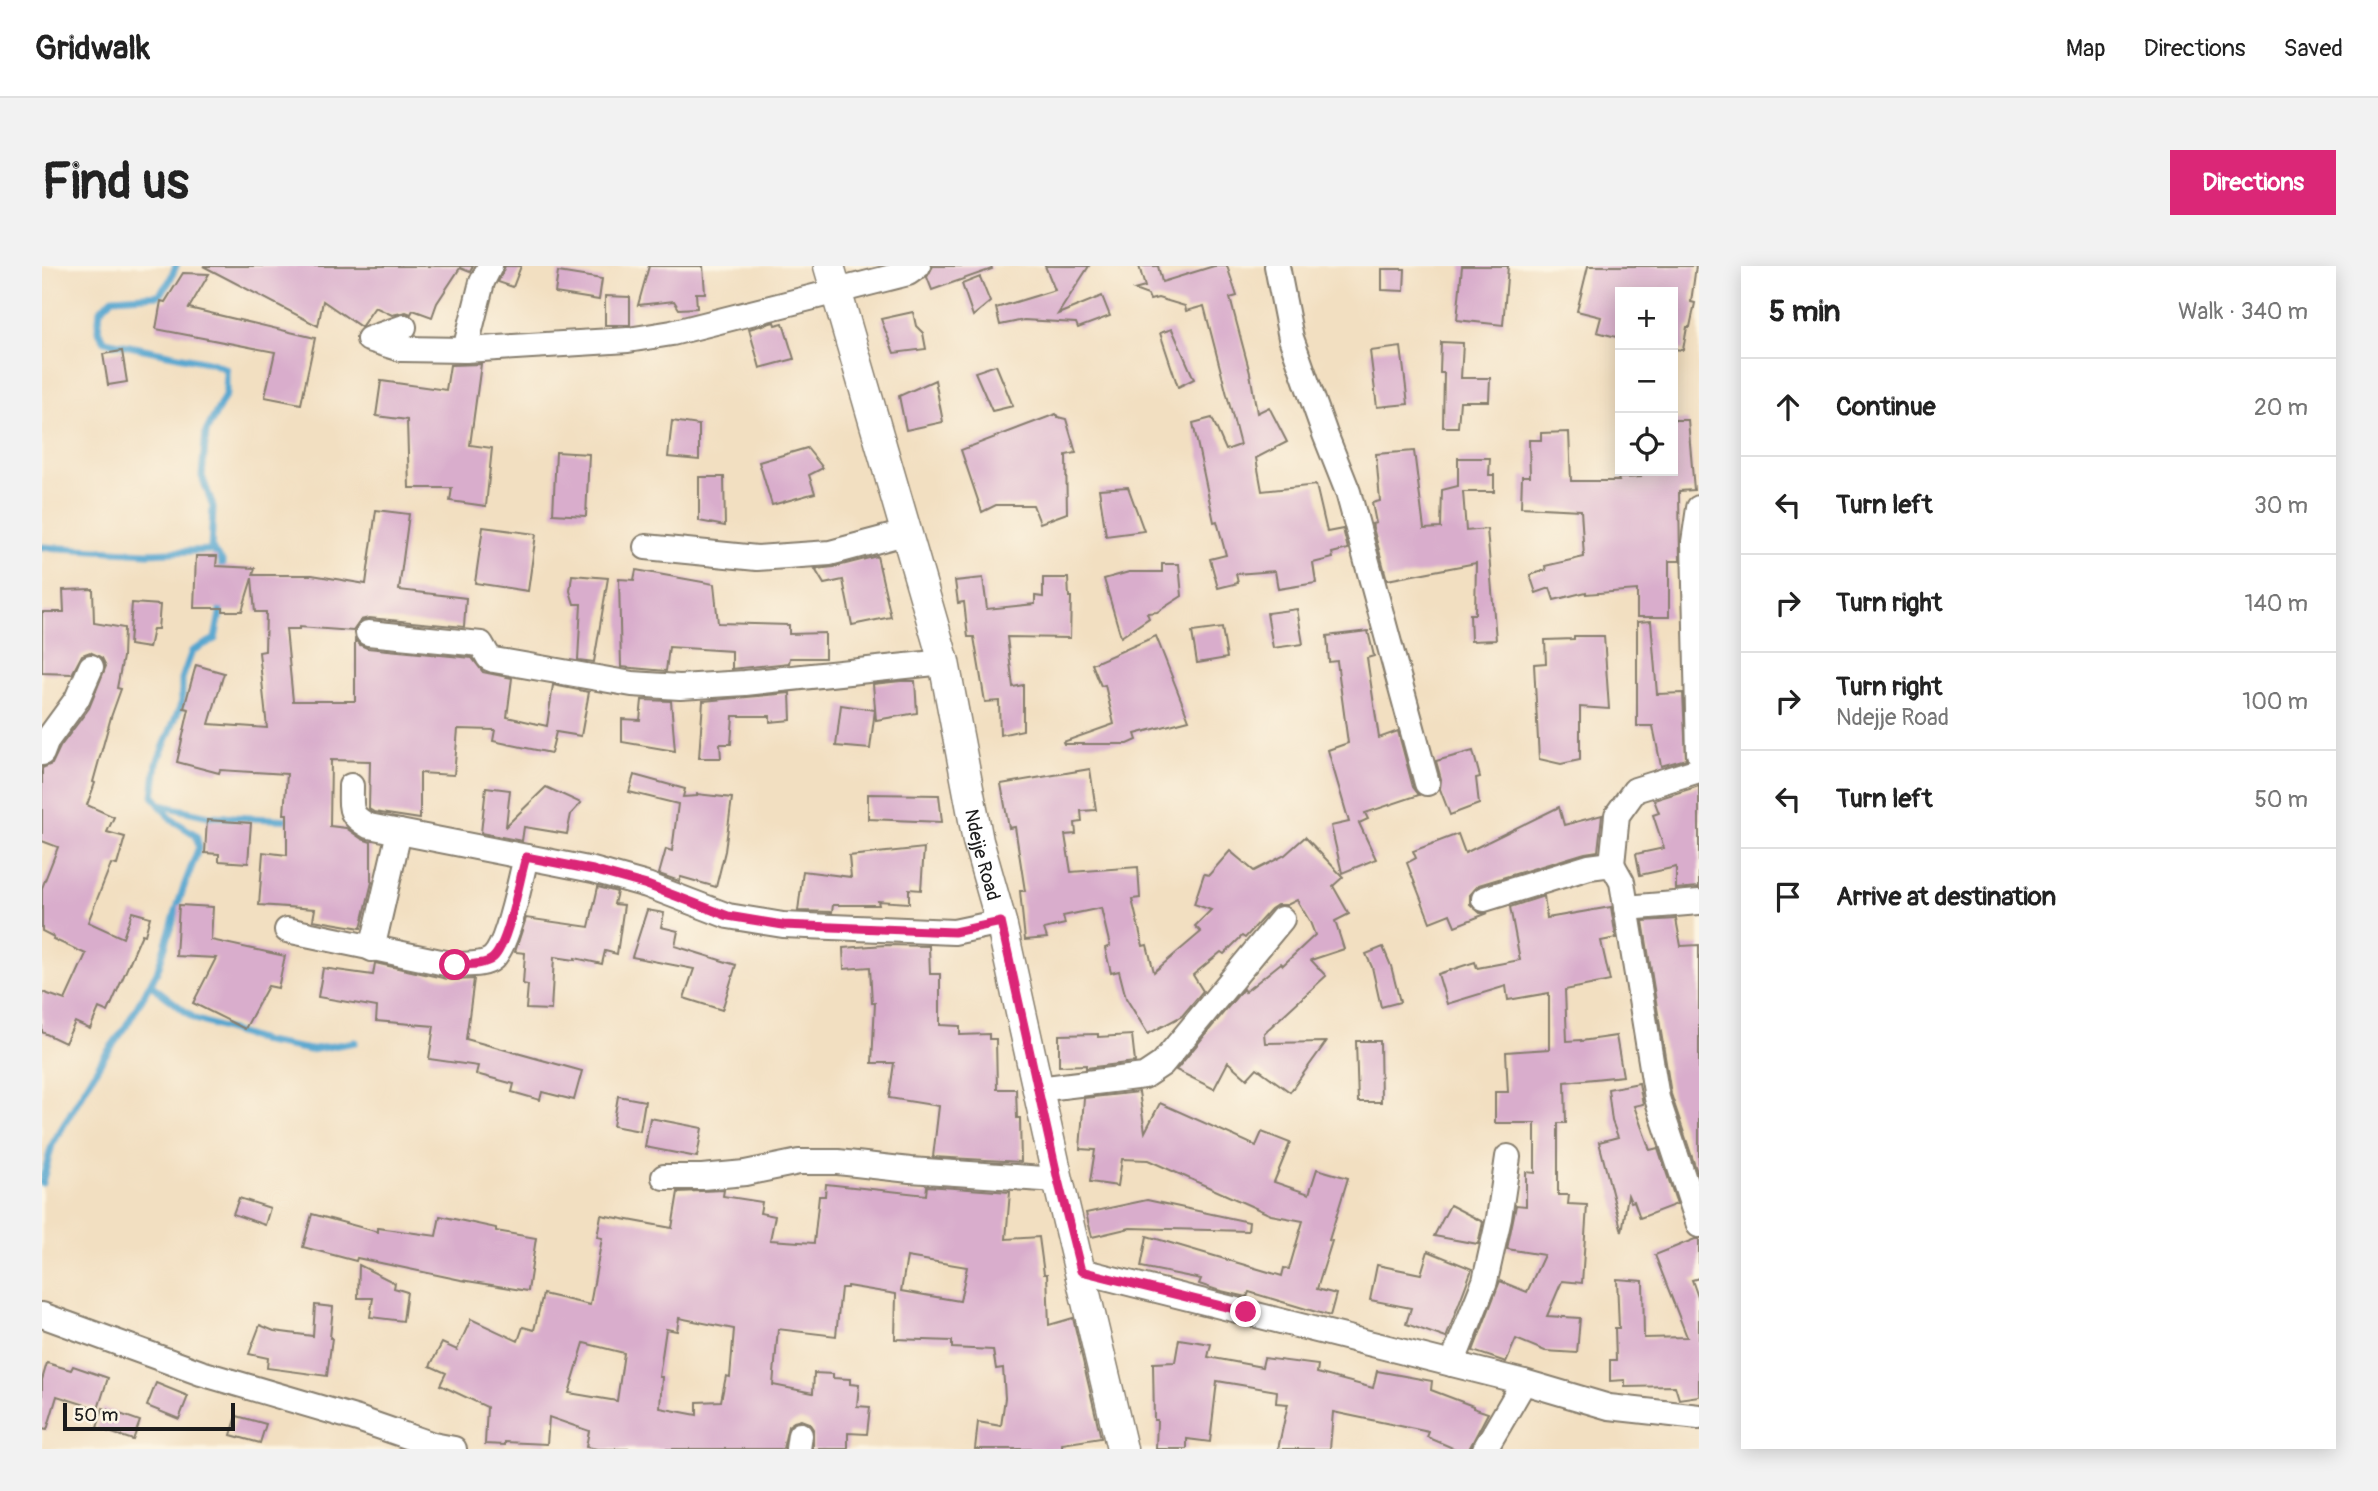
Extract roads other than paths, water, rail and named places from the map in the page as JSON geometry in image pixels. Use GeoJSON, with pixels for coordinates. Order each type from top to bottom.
{"type":"FeatureCollection","features":[{"type":"Feature","properties":{"kind":"street"},"geometry":{"type":"LineString","coordinates":[[465,350],[482,282],[490,266]]}},
{"type":"Feature","properties":{"kind":"street"},"geometry":{"type":"LineString","coordinates":[[404,327],[369,339],[401,349],[465,350],[566,345],[672,333],[832,278],[908,273],[918,266]]}},
{"type":"Feature","properties":{"kind":"street"},"geometry":{"type":"LineString","coordinates":[[1277,266],[1291,338],[1348,492],[1427,783]]}},
{"type":"Feature","properties":{"kind":"street","name":"Ndejje Road"},"geometry":{"type":"LineString","coordinates":[[832,278],[944,662],[978,841],[1001,922],[1058,1180],[1122,1449]]}},
{"type":"Feature","properties":{"kind":"street"},"geometry":{"type":"LineString","coordinates":[[1699,508],[1694,542],[1699,753]]}},
{"type":"Feature","properties":{"kind":"street"},"geometry":{"type":"LineString","coordinates":[[646,547],[757,558],[830,553],[905,533]]}},
{"type":"Feature","properties":{"kind":"street"},"geometry":{"type":"LineString","coordinates":[[368,634],[481,645],[489,658],[494,660],[632,684],[680,687],[745,683],[944,662]]}},
{"type":"Feature","properties":{"kind":"street"},"geometry":{"type":"LineString","coordinates":[[42,753],[47,740],[77,699],[91,667]]}},
{"type":"Feature","properties":{"kind":"street"},"geometry":{"type":"LineString","coordinates":[[1699,770],[1635,790],[1617,815],[1612,864],[1622,882],[1657,1098],[1699,1225]]}},
{"type":"Feature","properties":{"kind":"street"},"geometry":{"type":"LineString","coordinates":[[351,786],[351,810],[355,819],[369,826],[593,870],[647,885],[728,916],[783,925],[954,932],[1001,922]]}},
{"type":"Feature","properties":{"kind":"street"},"geometry":{"type":"LineString","coordinates":[[372,949],[399,832]]}},
{"type":"Feature","properties":{"kind":"street"},"geometry":{"type":"LineString","coordinates":[[286,930],[455,965],[492,960],[503,944],[526,857]]}},
{"type":"Feature","properties":{"kind":"street"},"geometry":{"type":"LineString","coordinates":[[1484,899],[1589,867],[1612,864]]}},
{"type":"Feature","properties":{"kind":"street"},"geometry":{"type":"LineString","coordinates":[[1626,908],[1699,902]]}},
{"type":"Feature","properties":{"kind":"street"},"geometry":{"type":"LineString","coordinates":[[1038,1088],[1144,1076],[1162,1064],[1282,919]]}},
{"type":"Feature","properties":{"kind":"street"},"geometry":{"type":"LineString","coordinates":[[1452,1364],[1485,1281],[1499,1218],[1508,1157]]}},
{"type":"Feature","properties":{"kind":"street"},"geometry":{"type":"LineString","coordinates":[[664,1177],[745,1173],[799,1162],[838,1162],[910,1171],[1058,1180]]}},
{"type":"Feature","properties":{"kind":"street"},"geometry":{"type":"LineString","coordinates":[[1081,1271],[1524,1382],[1609,1407],[1699,1418]]}},
{"type":"Feature","properties":{"kind":"street"},"geometry":{"type":"LineString","coordinates":[[42,1315],[201,1373],[358,1419],[440,1448]]}},
{"type":"Feature","properties":{"kind":"street"},"geometry":{"type":"LineString","coordinates":[[1485,1449],[1524,1382]]}},
{"type":"Feature","properties":{"kind":"waterway"},"geometry":{"type":"LineString","coordinates":[[176,266],[159,295],[113,298],[100,310],[98,330],[105,341],[212,363],[226,369],[226,394],[206,432],[202,476],[213,507],[211,549],[222,561],[221,576]]}},
{"type":"Feature","properties":{"kind":"waterway"},"geometry":{"type":"LineString","coordinates":[[42,547],[148,553],[213,550]]}},
{"type":"Feature","properties":{"kind":"waterway"},"geometry":{"type":"LineString","coordinates":[[42,1183],[52,1145],[157,972],[199,847],[196,835],[171,819],[153,796],[157,763],[182,702],[182,679],[192,651],[215,639],[220,601]]}},
{"type":"Feature","properties":{"kind":"waterway"},"geometry":{"type":"LineString","coordinates":[[160,805],[209,816],[294,820]]}},
{"type":"Feature","properties":{"kind":"waterway"},"geometry":{"type":"LineString","coordinates":[[150,984],[195,1019],[265,1042],[310,1050],[355,1042]]}}]}
